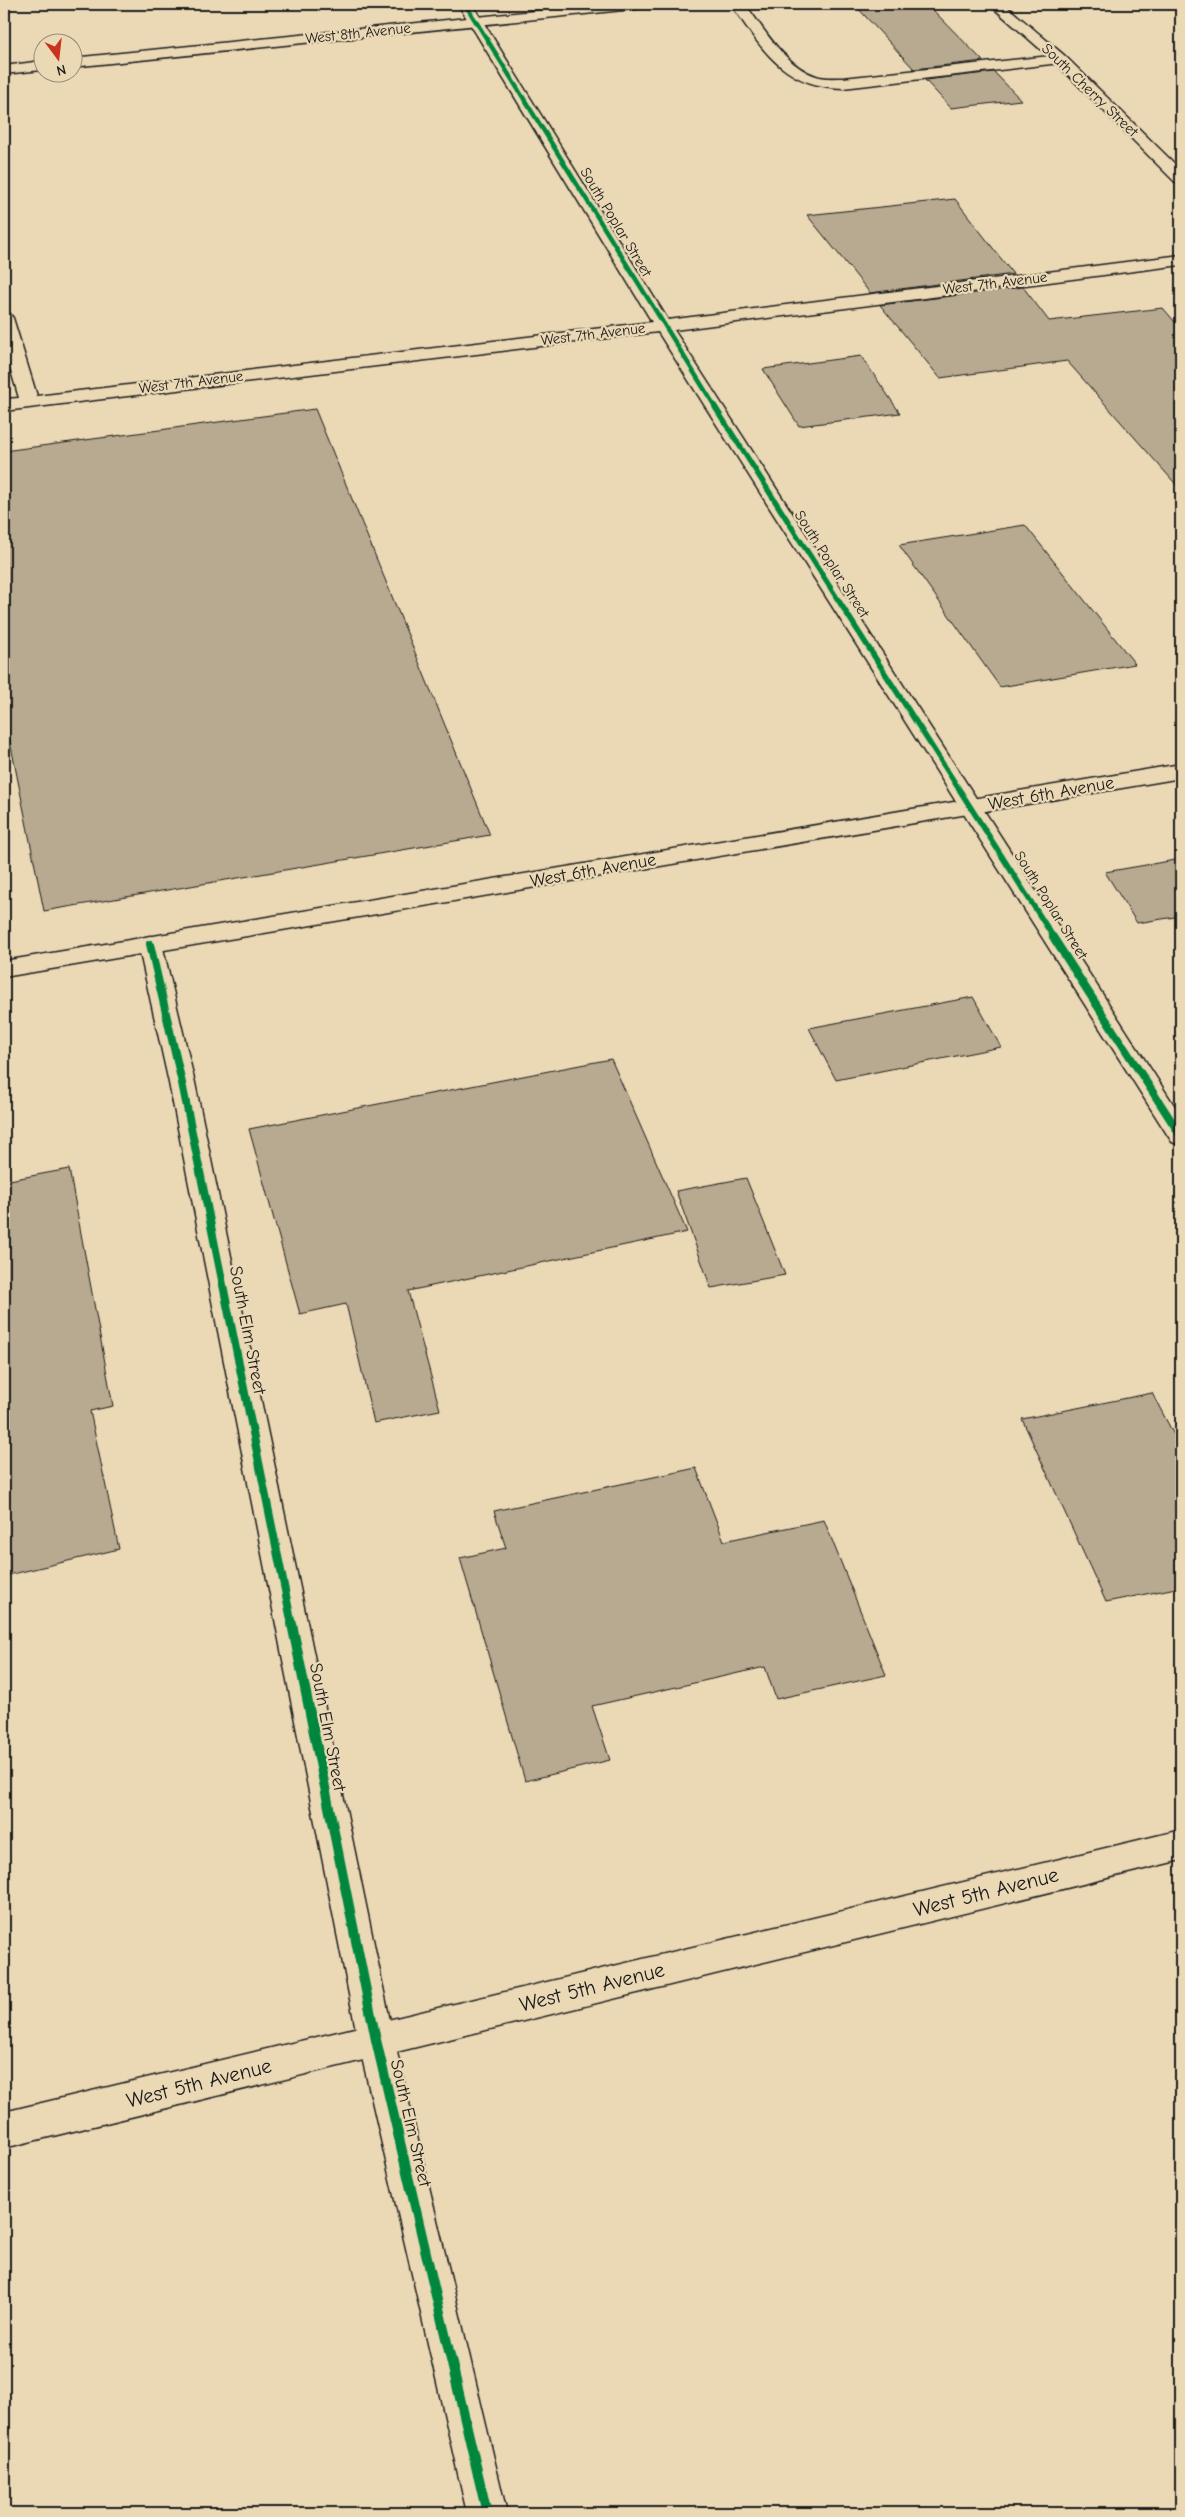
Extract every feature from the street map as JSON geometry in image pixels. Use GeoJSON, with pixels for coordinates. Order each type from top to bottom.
{"type":"FeatureCollection","features":[{"type":"Feature","properties":{"kind":"street","name":"South Poplar Street"},"geometry":{"type":"LineString","coordinates":[[465,4],[478,21],[663,326],[972,806],[1181,1136]]}},
{"type":"Feature","properties":{"kind":"street","name":"West 8th Avenue"},"geometry":{"type":"LineString","coordinates":[[82,62],[643,4]]}},
{"type":"Feature","properties":{"kind":"street"},"geometry":{"type":"LineString","coordinates":[[738,4],[785,61],[798,74],[813,80],[843,83],[1060,59]]}},
{"type":"Feature","properties":{"kind":"street","name":"South Cherry Street"},"geometry":{"type":"LineString","coordinates":[[996,4],[1060,59],[1181,179]]}},
{"type":"Feature","properties":{"kind":"street"},"geometry":{"type":"LineString","coordinates":[[4,70],[32,67]]}},
{"type":"Feature","properties":{"kind":"street","name":"West 7th Avenue"},"geometry":{"type":"LineString","coordinates":[[4,405],[663,326],[1181,260]]}},
{"type":"Feature","properties":{"kind":"street"},"geometry":{"type":"LineString","coordinates":[[4,318],[29,401]]}},
{"type":"Feature","properties":{"kind":"street","name":"West 6th Avenue"},"geometry":{"type":"LineString","coordinates":[[4,969],[1181,771]]}},
{"type":"Feature","properties":{"kind":"street","name":"South Elm Street"},"geometry":{"type":"LineString","coordinates":[[150,944],[182,1083],[376,2040],[487,2513]]}},
{"type":"Feature","properties":{"kind":"street","name":"West 5th Avenue"},"geometry":{"type":"LineString","coordinates":[[4,2130],[1181,1845]]}},
{"type":"Feature","properties":{"kind":"building"},"geometry":{"type":"Polygon","coordinates":[[[854,4],[927,4],[983,61],[914,69],[854,4]]]}},
{"type":"Feature","properties":{"kind":"building"},"geometry":{"type":"Polygon","coordinates":[[[994,72],[1021,100],[951,108],[925,80],[994,72]]]}},
{"type":"Feature","properties":{"kind":"building"},"geometry":{"type":"Polygon","coordinates":[[[955,199],[1013,274],[870,293],[807,215],[955,199]]]}},
{"type":"Feature","properties":{"kind":"building"},"geometry":{"type":"Polygon","coordinates":[[[1023,287],[1049,321],[1163,308],[1181,329],[1181,490],[1067,361],[940,378],[880,305],[1023,287]]]}},
{"type":"Feature","properties":{"kind":"building"},"geometry":{"type":"Polygon","coordinates":[[[861,356],[900,413],[799,426],[763,369],[861,356]]]}},
{"type":"Feature","properties":{"kind":"building"},"geometry":{"type":"Polygon","coordinates":[[[315,409],[490,835],[44,911],[4,711],[4,451],[315,409]]]}},
{"type":"Feature","properties":{"kind":"building"},"geometry":{"type":"Polygon","coordinates":[[[1025,525],[1135,664],[1000,687],[899,545],[1025,525]]]}},
{"type":"Feature","properties":{"kind":"building"},"geometry":{"type":"Polygon","coordinates":[[[1181,859],[1181,916],[1137,923],[1105,872],[1181,859]]]}},
{"type":"Feature","properties":{"kind":"building"},"geometry":{"type":"Polygon","coordinates":[[[973,997],[1001,1047],[836,1080],[809,1028],[973,997]]]}},
{"type":"Feature","properties":{"kind":"building"},"geometry":{"type":"Polygon","coordinates":[[[611,1059],[687,1232],[408,1291],[440,1410],[374,1423],[346,1304],[300,1314],[249,1129],[611,1059]]]}},
{"type":"Feature","properties":{"kind":"building"},"geometry":{"type":"Polygon","coordinates":[[[69,1169],[113,1406],[90,1411],[119,1549],[4,1576],[4,1181],[69,1169]]]}},
{"type":"Feature","properties":{"kind":"building"},"geometry":{"type":"Polygon","coordinates":[[[746,1178],[785,1275],[711,1288],[676,1191],[746,1178]]]}},
{"type":"Feature","properties":{"kind":"building"},"geometry":{"type":"Polygon","coordinates":[[[1152,1393],[1181,1448],[1181,1587],[1106,1602],[1022,1419],[1152,1393]]]}},
{"type":"Feature","properties":{"kind":"building"},"geometry":{"type":"Polygon","coordinates":[[[696,1468],[724,1541],[824,1520],[886,1675],[776,1699],[765,1667],[592,1706],[610,1760],[525,1781],[460,1558],[506,1548],[494,1511],[696,1468]]]}},
{"type":"Feature","properties":{"kind":"cycle path"},"geometry":{"type":"LineString","coordinates":[[465,4],[663,326],[1181,1136]]}},
{"type":"Feature","properties":{"kind":"cycle path"},"geometry":{"type":"LineString","coordinates":[[150,944],[182,1083],[376,2040],[487,2513]]}}]}
